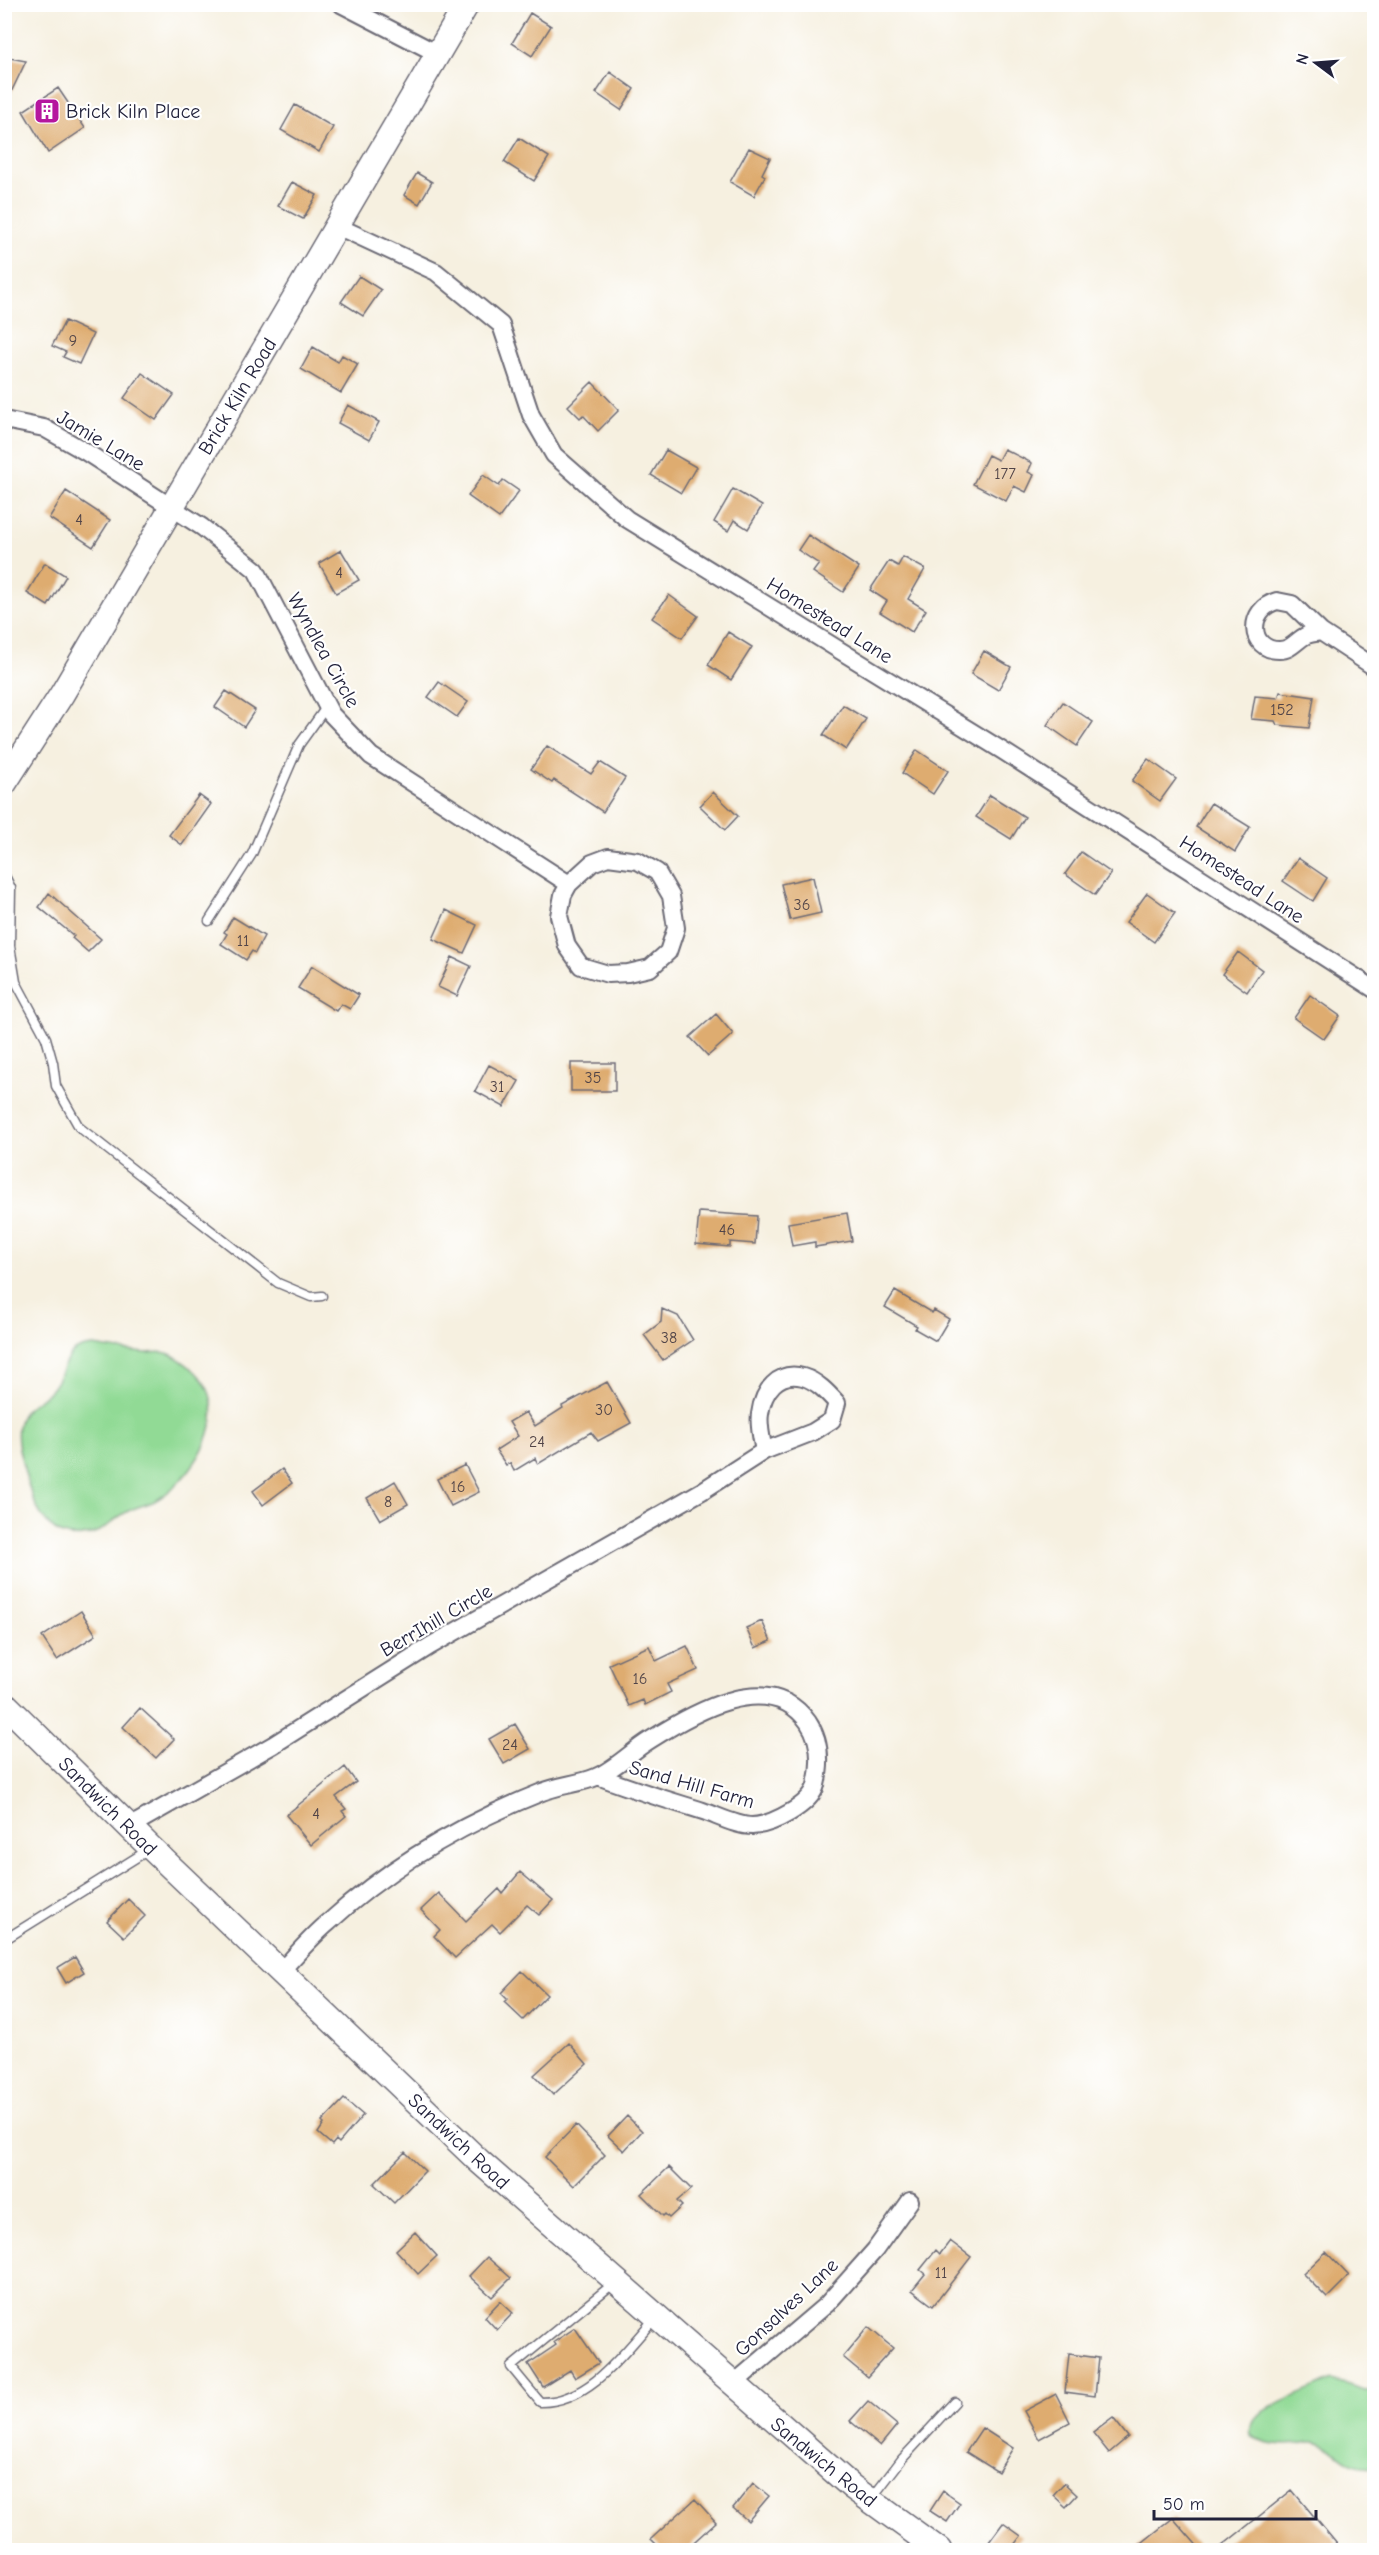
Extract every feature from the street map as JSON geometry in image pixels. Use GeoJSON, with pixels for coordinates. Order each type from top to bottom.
{"type":"FeatureCollection","features":[{"type":"Feature","properties":{"kind":"main road","name":"Brick Kiln Road"},"geometry":{"type":"LineString","coordinates":[[8,772],[62,693],[466,4]]}},
{"type":"Feature","properties":{"kind":"main road","name":"Sandwich Road"},"geometry":{"type":"LineString","coordinates":[[4,1703],[150,1848],[480,2162],[732,2385],[870,2501],[936,2550]]}},
{"type":"Feature","properties":{"kind":"street"},"geometry":{"type":"LineString","coordinates":[[341,4],[438,54]]}},
{"type":"Feature","properties":{"kind":"street","name":"Homestead Lane"},"geometry":{"type":"LineString","coordinates":[[337,226],[436,272],[501,325],[531,415],[554,455],[627,519],[1003,751],[1374,989]]}},
{"type":"Feature","properties":{"kind":"street","name":"Jamie Lane"},"geometry":{"type":"LineString","coordinates":[[4,420],[44,428],[86,452],[171,508]]}},
{"type":"Feature","properties":{"kind":"street","name":"Wyndlea Circle"},"geometry":{"type":"LineString","coordinates":[[171,508],[202,527],[256,570],[331,714],[370,756],[569,884]]}},
{"type":"Feature","properties":{"kind":"street"},"geometry":{"type":"LineString","coordinates":[[1321,632],[1374,667]]}},
{"type":"Feature","properties":{"kind":"street"},"geometry":{"type":"LineString","coordinates":[[608,857],[638,861],[657,872],[671,896],[676,928],[668,952],[650,968],[628,974],[608,974],[581,966],[567,946],[559,916],[563,895],[569,884],[592,863],[608,857]]}},
{"type":"Feature","properties":{"kind":"street","name":"BerrIhill Circle"},"geometry":{"type":"LineString","coordinates":[[129,1827],[273,1745],[430,1646],[702,1491],[764,1451],[813,1432],[832,1420],[837,1403],[822,1388],[803,1377],[785,1377],[772,1382],[763,1399],[759,1416],[764,1451]]}},
{"type":"Feature","properties":{"kind":"street","name":"Sand Hill Farm"},"geometry":{"type":"LineString","coordinates":[[280,1972],[328,1922],[419,1852],[484,1818],[545,1791],[597,1776],[650,1740],[696,1713],[728,1699],[753,1696],[776,1699],[794,1709],[809,1722],[819,1748],[821,1766],[815,1789],[799,1807],[779,1818],[752,1826],[652,1797],[597,1776]]}},
{"type":"Feature","properties":{"kind":"street","name":"Gonsalves Lane"},"geometry":{"type":"LineString","coordinates":[[732,2385],[827,2304],[875,2250],[910,2201]]}},
{"type":"Feature","properties":{"kind":"lane"},"geometry":{"type":"LineString","coordinates":[[208,921],[252,854],[299,745],[327,706]]}},
{"type":"Feature","properties":{"kind":"lane"},"geometry":{"type":"LineString","coordinates":[[4,874],[11,888],[10,946],[16,982],[46,1038],[56,1086],[80,1127],[278,1283],[311,1297],[322,1296]]}},
{"type":"Feature","properties":{"kind":"lane"},"geometry":{"type":"LineString","coordinates":[[4,1940],[150,1848]]}},
{"type":"Feature","properties":{"kind":"lane"},"geometry":{"type":"LineString","coordinates":[[615,2282],[511,2367],[540,2402],[553,2402],[578,2391],[605,2374],[656,2317]]}},
{"type":"Feature","properties":{"kind":"lane"},"geometry":{"type":"LineString","coordinates":[[870,2501],[902,2460],[955,2402]]}},
{"type":"Feature","properties":{"kind":"green space"},"geometry":{"type":"Polygon","coordinates":[[[94,1346],[141,1353],[165,1352],[179,1359],[203,1381],[210,1395],[211,1427],[198,1458],[188,1472],[164,1496],[128,1511],[99,1531],[83,1536],[70,1536],[58,1532],[49,1525],[35,1503],[21,1456],[18,1429],[21,1416],[49,1392],[71,1354],[84,1347],[94,1346]]]}},
{"type":"Feature","properties":{"kind":"green space"},"geometry":{"type":"Polygon","coordinates":[[[1333,2380],[1364,2390],[1374,2389],[1374,2466],[1363,2466],[1347,2461],[1322,2444],[1311,2442],[1280,2445],[1262,2441],[1250,2435],[1250,2425],[1266,2410],[1333,2380]]]}},
{"type":"Feature","properties":{"kind":"building"},"geometry":{"type":"Polygon","coordinates":[[[530,13],[551,26],[532,56],[512,43],[530,13]]]}},
{"type":"Feature","properties":{"kind":"building","name":"Brick Kiln Place"},"geometry":{"type":"Polygon","coordinates":[[[4,57],[26,61],[4,107],[4,57]]]}},
{"type":"Feature","properties":{"kind":"building"},"geometry":{"type":"Polygon","coordinates":[[[610,72],[634,89],[621,110],[596,93],[610,72]]]}},
{"type":"Feature","properties":{"kind":"building"},"geometry":{"type":"Polygon","coordinates":[[[58,88],[85,128],[48,153],[23,111],[58,88]]]}},
{"type":"Feature","properties":{"kind":"building"},"geometry":{"type":"Polygon","coordinates":[[[295,105],[333,127],[319,152],[281,130],[295,105]]]}},
{"type":"Feature","properties":{"kind":"building"},"geometry":{"type":"Polygon","coordinates":[[[519,138],[549,157],[534,181],[504,162],[519,138]]]}},
{"type":"Feature","properties":{"kind":"building"},"geometry":{"type":"Polygon","coordinates":[[[749,148],[770,158],[762,174],[765,176],[754,196],[730,182],[749,148]]]}},
{"type":"Feature","properties":{"kind":"building"},"geometry":{"type":"Polygon","coordinates":[[[417,173],[432,182],[419,204],[404,195],[417,173]]]}},
{"type":"Feature","properties":{"kind":"building"},"geometry":{"type":"Polygon","coordinates":[[[292,182],[317,195],[303,219],[278,206],[292,182]]]}},
{"type":"Feature","properties":{"kind":"building"},"geometry":{"type":"Polygon","coordinates":[[[359,276],[381,290],[363,316],[341,302],[359,276]]]}},
{"type":"Feature","properties":{"kind":"building"},"geometry":{"type":"Polygon","coordinates":[[[65,321],[93,334],[79,364],[63,357],[66,352],[52,346],[65,321]]]}},
{"type":"Feature","properties":{"kind":"building"},"geometry":{"type":"Polygon","coordinates":[[[313,347],[338,362],[342,355],[358,364],[341,393],[301,369],[313,347]]]}},
{"type":"Feature","properties":{"kind":"building"},"geometry":{"type":"Polygon","coordinates":[[[142,373],[174,395],[156,420],[124,398],[142,373]]]}},
{"type":"Feature","properties":{"kind":"building"},"geometry":{"type":"Polygon","coordinates":[[[592,382],[619,410],[598,431],[583,415],[580,418],[568,406],[592,382]]]}},
{"type":"Feature","properties":{"kind":"building"},"geometry":{"type":"Polygon","coordinates":[[[348,405],[379,422],[369,440],[338,423],[348,405]]]}},
{"type":"Feature","properties":{"kind":"building"},"geometry":{"type":"Polygon","coordinates":[[[1004,449],[1032,463],[1028,472],[1034,475],[1026,492],[1014,486],[1006,501],[973,484],[988,455],[998,460],[1004,449]]]}},
{"type":"Feature","properties":{"kind":"building"},"geometry":{"type":"Polygon","coordinates":[[[666,450],[696,467],[681,493],[651,475],[666,450]]]}},
{"type":"Feature","properties":{"kind":"building"},"geometry":{"type":"Polygon","coordinates":[[[483,475],[499,486],[503,480],[519,491],[499,518],[468,496],[483,475]]]}},
{"type":"Feature","properties":{"kind":"building"},"geometry":{"type":"Polygon","coordinates":[[[733,489],[762,506],[748,529],[734,520],[728,531],[714,522],[733,489]]]}},
{"type":"Feature","properties":{"kind":"building"},"geometry":{"type":"Polygon","coordinates":[[[66,491],[110,520],[93,547],[49,518],[66,491]]]}},
{"type":"Feature","properties":{"kind":"building"},"geometry":{"type":"Polygon","coordinates":[[[808,535],[859,568],[843,592],[813,572],[819,564],[798,550],[808,535]]]}},
{"type":"Feature","properties":{"kind":"building"},"geometry":{"type":"Polygon","coordinates":[[[341,550],[359,580],[336,593],[319,563],[341,550]]]}},
{"type":"Feature","properties":{"kind":"building"},"geometry":{"type":"Polygon","coordinates":[[[903,557],[925,569],[908,599],[926,610],[912,632],[880,612],[887,601],[870,590],[889,561],[898,566],[903,557]]]}},
{"type":"Feature","properties":{"kind":"building"},"geometry":{"type":"Polygon","coordinates":[[[45,563],[66,576],[48,606],[27,593],[45,563]]]}},
{"type":"Feature","properties":{"kind":"building"},"geometry":{"type":"Polygon","coordinates":[[[669,595],[698,616],[682,638],[652,618],[669,595]]]}},
{"type":"Feature","properties":{"kind":"building"},"geometry":{"type":"Polygon","coordinates":[[[728,632],[752,647],[731,680],[708,665],[728,632]]]}},
{"type":"Feature","properties":{"kind":"building"},"geometry":{"type":"Polygon","coordinates":[[[984,651],[1011,667],[998,690],[971,674],[984,651]]]}},
{"type":"Feature","properties":{"kind":"building"},"geometry":{"type":"Polygon","coordinates":[[[439,682],[468,702],[457,717],[428,697],[439,682]]]}},
{"type":"Feature","properties":{"kind":"building"},"geometry":{"type":"Polygon","coordinates":[[[226,691],[255,710],[244,727],[215,707],[226,691]]]}},
{"type":"Feature","properties":{"kind":"building"},"geometry":{"type":"Polygon","coordinates":[[[1280,692],[1314,697],[1309,728],[1277,725],[1275,721],[1251,719],[1255,696],[1278,698],[1280,692]]]}},
{"type":"Feature","properties":{"kind":"building"},"geometry":{"type":"Polygon","coordinates":[[[1063,702],[1093,722],[1077,746],[1047,725],[1063,702]]]}},
{"type":"Feature","properties":{"kind":"building"},"geometry":{"type":"Polygon","coordinates":[[[843,705],[866,719],[846,750],[823,735],[843,705]]]}},
{"type":"Feature","properties":{"kind":"building"},"geometry":{"type":"Polygon","coordinates":[[[547,746],[591,774],[600,762],[625,778],[603,812],[554,780],[552,783],[531,769],[547,746]]]}},
{"type":"Feature","properties":{"kind":"building"},"geometry":{"type":"Polygon","coordinates":[[[917,750],[948,771],[933,794],[902,773],[917,750]]]}},
{"type":"Feature","properties":{"kind":"building"},"geometry":{"type":"Polygon","coordinates":[[[1148,759],[1176,779],[1160,801],[1132,781],[1148,759]]]}},
{"type":"Feature","properties":{"kind":"building"},"geometry":{"type":"Polygon","coordinates":[[[713,792],[738,816],[725,830],[700,806],[713,792]]]}},
{"type":"Feature","properties":{"kind":"building"},"geometry":{"type":"Polygon","coordinates":[[[199,795],[211,804],[182,845],[169,835],[199,795]]]}},
{"type":"Feature","properties":{"kind":"building"},"geometry":{"type":"Polygon","coordinates":[[[990,795],[1025,817],[1011,839],[976,817],[990,795]]]}},
{"type":"Feature","properties":{"kind":"building"},"geometry":{"type":"Polygon","coordinates":[[[1211,803],[1250,827],[1235,852],[1196,827],[1211,803]]]}},
{"type":"Feature","properties":{"kind":"building"},"geometry":{"type":"Polygon","coordinates":[[[1081,852],[1111,873],[1095,895],[1065,874],[1081,852]]]}},
{"type":"Feature","properties":{"kind":"building"},"geometry":{"type":"Polygon","coordinates":[[[1298,858],[1327,878],[1313,901],[1283,881],[1298,858]]]}},
{"type":"Feature","properties":{"kind":"building"},"geometry":{"type":"Polygon","coordinates":[[[813,877],[821,913],[790,920],[781,884],[813,877]]]}},
{"type":"Feature","properties":{"kind":"building"},"geometry":{"type":"Polygon","coordinates":[[[49,893],[101,939],[88,952],[72,938],[74,936],[39,907],[49,893]]]}},
{"type":"Feature","properties":{"kind":"building"},"geometry":{"type":"Polygon","coordinates":[[[1147,893],[1175,913],[1154,942],[1126,922],[1147,893]]]}},
{"type":"Feature","properties":{"kind":"building"},"geometry":{"type":"Polygon","coordinates":[[[446,910],[477,925],[464,953],[433,939],[446,910]]]}},
{"type":"Feature","properties":{"kind":"building"},"geometry":{"type":"Polygon","coordinates":[[[233,917],[264,936],[255,953],[252,951],[246,960],[221,944],[227,934],[224,932],[233,917]]]}},
{"type":"Feature","properties":{"kind":"building"},"geometry":{"type":"Polygon","coordinates":[[[1238,952],[1262,970],[1247,992],[1222,974],[1238,952]]]}},
{"type":"Feature","properties":{"kind":"building"},"geometry":{"type":"Polygon","coordinates":[[[452,957],[471,966],[457,996],[438,987],[452,957]]]}},
{"type":"Feature","properties":{"kind":"building"},"geometry":{"type":"Polygon","coordinates":[[[312,966],[359,995],[350,1009],[341,1004],[336,1011],[298,988],[312,966]]]}},
{"type":"Feature","properties":{"kind":"building"},"geometry":{"type":"Polygon","coordinates":[[[1310,995],[1340,1016],[1324,1039],[1294,1018],[1310,995]]]}},
{"type":"Feature","properties":{"kind":"building"},"geometry":{"type":"Polygon","coordinates":[[[716,1014],[733,1034],[708,1056],[690,1037],[716,1014]]]}},
{"type":"Feature","properties":{"kind":"building"},"geometry":{"type":"Polygon","coordinates":[[[571,1063],[615,1063],[615,1091],[571,1091],[571,1063]]]}},
{"type":"Feature","properties":{"kind":"building"},"geometry":{"type":"Polygon","coordinates":[[[489,1065],[519,1081],[504,1107],[475,1091],[489,1065]]]}},
{"type":"Feature","properties":{"kind":"building"},"geometry":{"type":"Polygon","coordinates":[[[699,1212],[757,1216],[755,1244],[730,1242],[730,1247],[696,1244],[699,1212]]]}},
{"type":"Feature","properties":{"kind":"building"},"geometry":{"type":"Polygon","coordinates":[[[847,1213],[852,1241],[815,1247],[815,1242],[792,1246],[788,1223],[847,1213]]]}},
{"type":"Feature","properties":{"kind":"building"},"geometry":{"type":"Polygon","coordinates":[[[895,1291],[932,1313],[934,1310],[949,1319],[936,1341],[915,1329],[917,1326],[885,1307],[895,1291]]]}},
{"type":"Feature","properties":{"kind":"building"},"geometry":{"type":"Polygon","coordinates":[[[662,1309],[678,1316],[693,1340],[663,1360],[644,1335],[661,1322],[662,1309]]]}},
{"type":"Feature","properties":{"kind":"building"},"geometry":{"type":"Polygon","coordinates":[[[607,1382],[631,1423],[598,1441],[591,1432],[538,1464],[535,1458],[514,1471],[510,1463],[506,1465],[496,1450],[518,1436],[509,1422],[526,1412],[535,1426],[563,1408],[562,1406],[607,1382]]]}},
{"type":"Feature","properties":{"kind":"building"},"geometry":{"type":"Polygon","coordinates":[[[465,1465],[479,1492],[451,1506],[437,1479],[465,1465]]]}},
{"type":"Feature","properties":{"kind":"building"},"geometry":{"type":"Polygon","coordinates":[[[282,1469],[292,1483],[263,1505],[253,1491],[282,1469]]]}},
{"type":"Feature","properties":{"kind":"building"},"geometry":{"type":"Polygon","coordinates":[[[395,1481],[408,1504],[380,1520],[367,1498],[395,1481]]]}},
{"type":"Feature","properties":{"kind":"building"},"geometry":{"type":"Polygon","coordinates":[[[81,1611],[96,1635],[57,1660],[42,1637],[81,1611]]]}},
{"type":"Feature","properties":{"kind":"building"},"geometry":{"type":"Polygon","coordinates":[[[762,1621],[771,1641],[755,1648],[746,1628],[762,1621]]]}},
{"type":"Feature","properties":{"kind":"building"},"geometry":{"type":"Polygon","coordinates":[[[649,1646],[656,1661],[687,1646],[698,1670],[667,1684],[671,1692],[645,1705],[643,1700],[629,1706],[609,1664],[649,1646]]]}},
{"type":"Feature","properties":{"kind":"building"},"geometry":{"type":"Polygon","coordinates":[[[140,1708],[174,1739],[156,1758],[123,1727],[140,1708]]]}},
{"type":"Feature","properties":{"kind":"building"},"geometry":{"type":"Polygon","coordinates":[[[515,1724],[530,1749],[504,1764],[489,1739],[515,1724]]]}},
{"type":"Feature","properties":{"kind":"building"},"geometry":{"type":"Polygon","coordinates":[[[345,1767],[356,1782],[336,1797],[346,1809],[342,1811],[346,1816],[311,1845],[286,1815],[345,1767]]]}},
{"type":"Feature","properties":{"kind":"building"},"geometry":{"type":"Polygon","coordinates":[[[520,1872],[553,1900],[539,1915],[527,1905],[500,1932],[492,1924],[455,1958],[434,1936],[440,1930],[421,1910],[439,1893],[466,1921],[499,1889],[502,1893],[520,1872]]]}},
{"type":"Feature","properties":{"kind":"building"},"geometry":{"type":"Polygon","coordinates":[[[128,1899],[145,1916],[124,1937],[107,1921],[128,1899]]]}},
{"type":"Feature","properties":{"kind":"building"},"geometry":{"type":"Polygon","coordinates":[[[75,1957],[84,1972],[66,1983],[57,1968],[75,1957]]]}},
{"type":"Feature","properties":{"kind":"building"},"geometry":{"type":"Polygon","coordinates":[[[522,1971],[547,1995],[523,2020],[504,2002],[507,1999],[501,1993],[522,1971]]]}},
{"type":"Feature","properties":{"kind":"building"},"geometry":{"type":"Polygon","coordinates":[[[569,2043],[587,2064],[553,2095],[534,2075],[569,2043]]]}},
{"type":"Feature","properties":{"kind":"building"},"geometry":{"type":"Polygon","coordinates":[[[344,2099],[363,2115],[339,2143],[336,2140],[332,2145],[318,2133],[324,2124],[322,2122],[344,2099]]]}},
{"type":"Feature","properties":{"kind":"building"},"geometry":{"type":"Polygon","coordinates":[[[627,2116],[642,2131],[624,2151],[608,2136],[627,2116]]]}},
{"type":"Feature","properties":{"kind":"building"},"geometry":{"type":"Polygon","coordinates":[[[576,2125],[605,2155],[574,2186],[545,2157],[576,2125]]]}},
{"type":"Feature","properties":{"kind":"building"},"geometry":{"type":"Polygon","coordinates":[[[405,2152],[425,2171],[394,2203],[374,2184],[405,2152]]]}},
{"type":"Feature","properties":{"kind":"building"},"geometry":{"type":"Polygon","coordinates":[[[669,2167],[691,2189],[677,2201],[682,2206],[669,2218],[665,2214],[663,2216],[641,2194],[669,2167]]]}},
{"type":"Feature","properties":{"kind":"building"},"geometry":{"type":"Polygon","coordinates":[[[415,2232],[437,2256],[418,2274],[396,2250],[415,2232]]]}},
{"type":"Feature","properties":{"kind":"building"},"geometry":{"type":"Polygon","coordinates":[[[950,2241],[971,2257],[933,2306],[912,2290],[925,2274],[920,2270],[936,2250],[940,2254],[950,2241]]]}},
{"type":"Feature","properties":{"kind":"building"},"geometry":{"type":"Polygon","coordinates":[[[1326,2252],[1349,2276],[1327,2298],[1303,2274],[1326,2252]]]}},
{"type":"Feature","properties":{"kind":"building"},"geometry":{"type":"Polygon","coordinates":[[[487,2257],[511,2278],[492,2297],[469,2276],[487,2257]]]}},
{"type":"Feature","properties":{"kind":"building"},"geometry":{"type":"Polygon","coordinates":[[[500,2301],[513,2313],[497,2330],[485,2317],[500,2301]]]}},
{"type":"Feature","properties":{"kind":"building"},"geometry":{"type":"Polygon","coordinates":[[[868,2327],[893,2348],[867,2377],[843,2357],[868,2327]]]}},
{"type":"Feature","properties":{"kind":"building"},"geometry":{"type":"Polygon","coordinates":[[[575,2328],[599,2363],[575,2378],[570,2370],[543,2387],[528,2364],[556,2345],[554,2342],[575,2328]]]}},
{"type":"Feature","properties":{"kind":"building"},"geometry":{"type":"Polygon","coordinates":[[[1069,2354],[1099,2358],[1095,2396],[1065,2392],[1069,2354]]]}},
{"type":"Feature","properties":{"kind":"building"},"geometry":{"type":"Polygon","coordinates":[[[1056,2394],[1070,2422],[1039,2439],[1024,2411],[1056,2394]]]}},
{"type":"Feature","properties":{"kind":"building"},"geometry":{"type":"Polygon","coordinates":[[[868,2401],[897,2425],[880,2446],[850,2421],[868,2401]]]}},
{"type":"Feature","properties":{"kind":"building"},"geometry":{"type":"Polygon","coordinates":[[[1113,2418],[1128,2437],[1109,2453],[1093,2433],[1113,2418]]]}},
{"type":"Feature","properties":{"kind":"building"},"geometry":{"type":"Polygon","coordinates":[[[982,2428],[1013,2448],[998,2472],[966,2452],[982,2428]]]}},
{"type":"Feature","properties":{"kind":"building"},"geometry":{"type":"Polygon","coordinates":[[[753,2483],[769,2496],[748,2521],[733,2508],[753,2483]]]}},
{"type":"Feature","properties":{"kind":"building"},"geometry":{"type":"Polygon","coordinates":[[[1064,2483],[1077,2495],[1066,2507],[1053,2495],[1064,2483]]]}},
{"type":"Feature","properties":{"kind":"building"},"geometry":{"type":"Polygon","coordinates":[[[1292,2490],[1342,2550],[1217,2550],[1292,2490]]]}},
{"type":"Feature","properties":{"kind":"building"},"geometry":{"type":"Polygon","coordinates":[[[943,2491],[960,2503],[947,2522],[930,2511],[943,2491]]]}},
{"type":"Feature","properties":{"kind":"building"},"geometry":{"type":"Polygon","coordinates":[[[695,2499],[716,2522],[685,2550],[662,2550],[651,2539],[695,2499]]]}},
{"type":"Feature","properties":{"kind":"building"},"geometry":{"type":"Polygon","coordinates":[[[1173,2518],[1201,2550],[1133,2550],[1173,2518]]]}},
{"type":"Feature","properties":{"kind":"building"},"geometry":{"type":"Polygon","coordinates":[[[1003,2523],[1021,2536],[1010,2550],[983,2550],[1003,2523]]]}},
{"type":"Feature","properties":{"kind":"place","name":"Brick Kiln Place"},"geometry":{"type":"Point","coordinates":[47,111]}}]}
